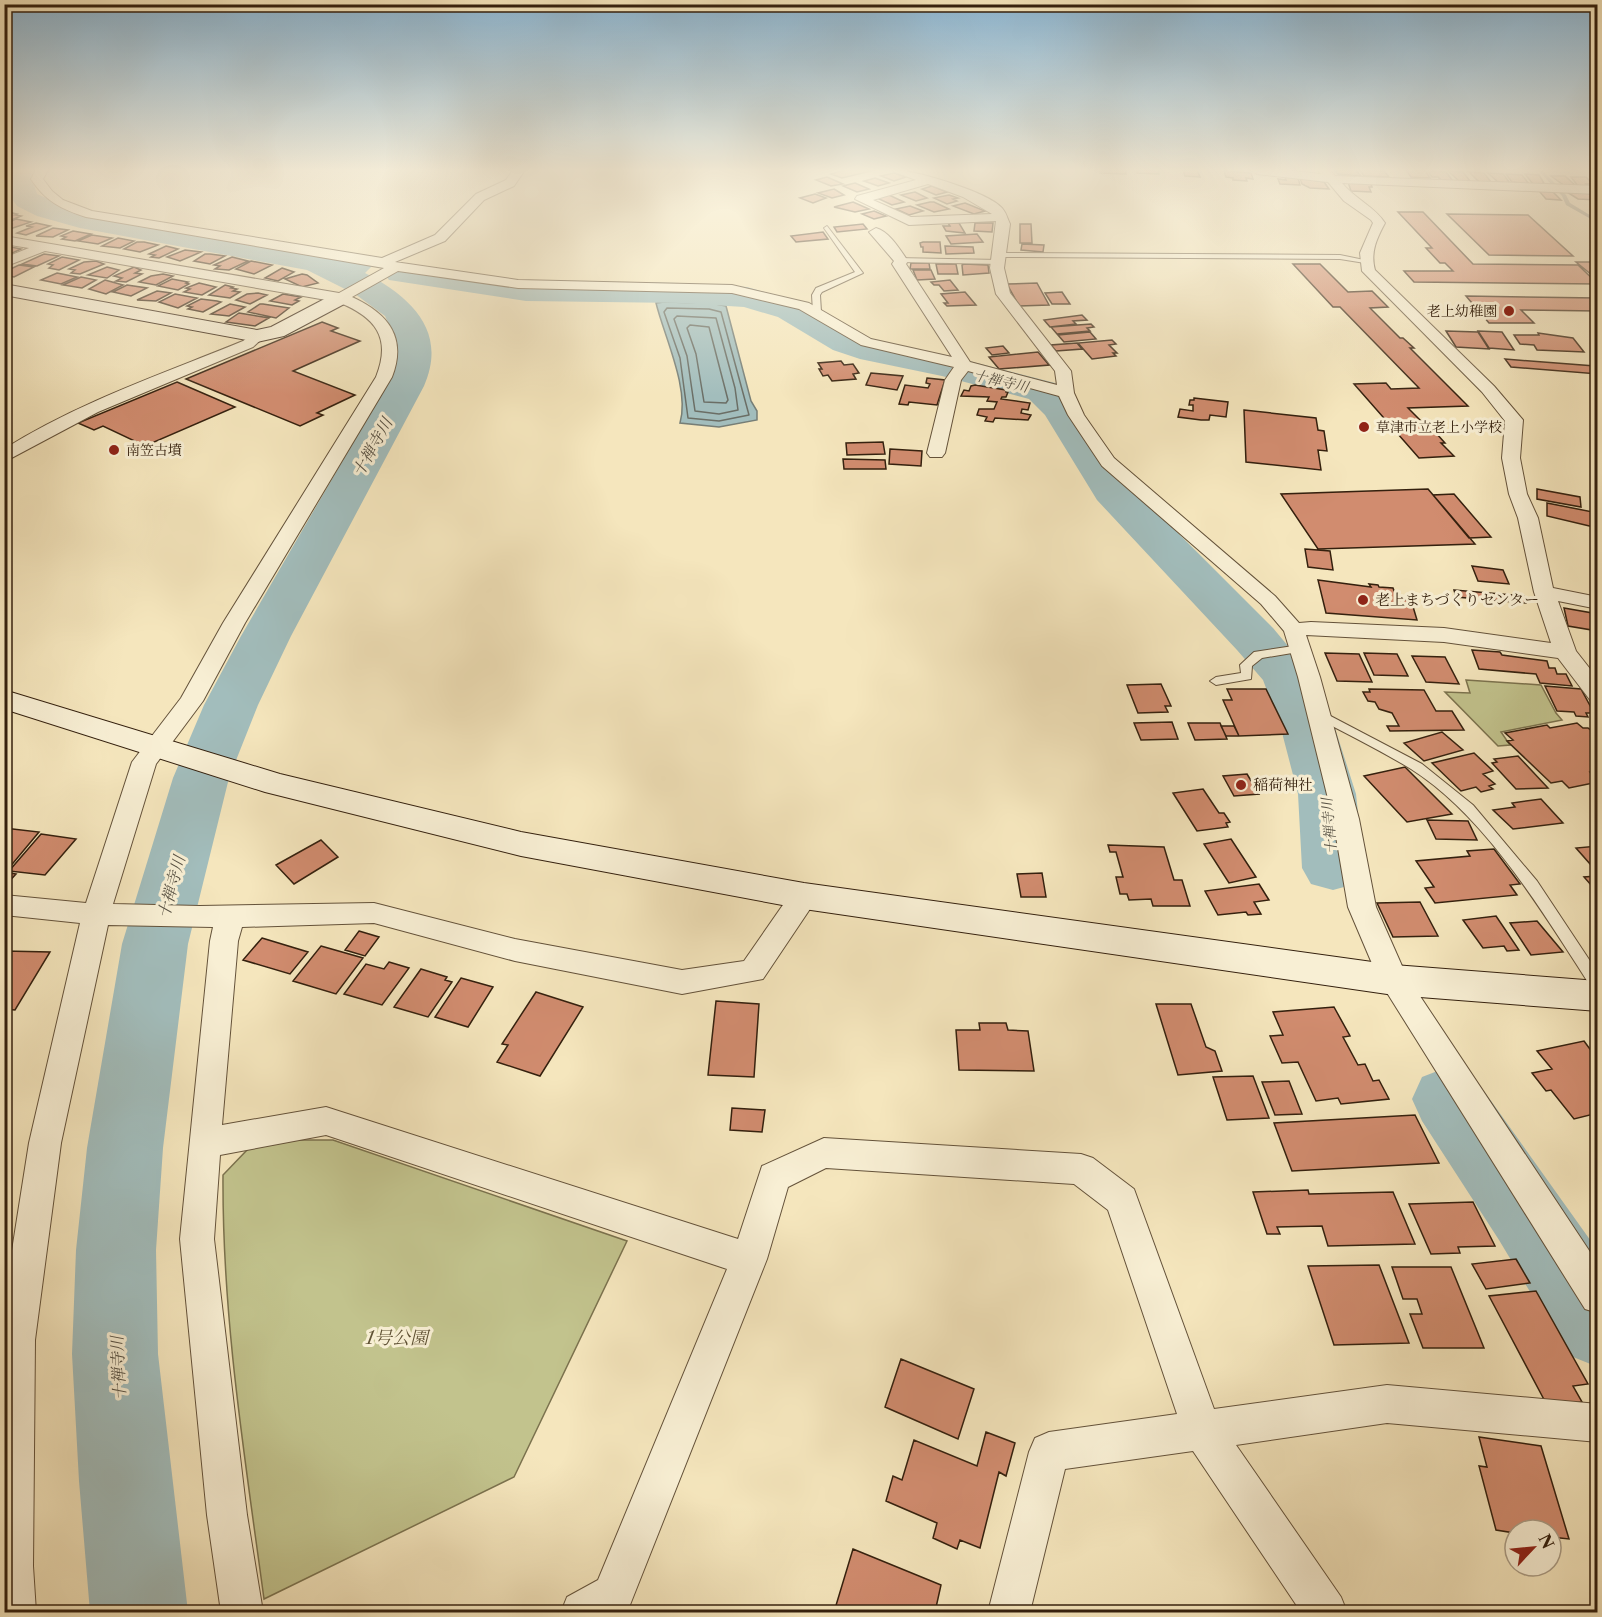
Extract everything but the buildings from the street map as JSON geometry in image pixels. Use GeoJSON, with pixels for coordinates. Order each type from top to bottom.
{"type":"FeatureCollection","features":[{"type":"Feature","properties":{"kind":"street"},"geometry":{"type":"LineString","coordinates":[[15,1612],[12,1566],[11,1342],[45,1143],[96,914],[144,762],[191,701],[234,623],[384,377],[391,351],[380,323],[348,294],[35,245]]}},
{"type":"Feature","properties":{"kind":"street"},"geometry":{"type":"LineString","coordinates":[[263,245],[387,268],[518,284],[732,289],[804,306],[866,342],[961,369],[1066,393]]}},
{"type":"Feature","properties":{"kind":"street"},"geometry":{"type":"LineString","coordinates":[[4,289],[258,336],[277,332],[348,294],[427,245]]}},
{"type":"Feature","properties":{"kind":"street"},"geometry":{"type":"LineString","coordinates":[[889,245],[900,260],[900,264],[961,369]]}},
{"type":"Feature","properties":{"kind":"street"},"geometry":{"type":"LineString","coordinates":[[1002,245],[997,268],[1003,294],[1063,371],[1066,393],[1076,415],[1108,462],[1269,600],[1297,639],[1346,819],[1362,907],[1394,980],[1598,1296]]}},
{"type":"Feature","properties":{"kind":"street"},"geometry":{"type":"LineString","coordinates":[[1368,245],[1365,261],[1369,271],[1488,388],[1514,420],[1511,458],[1518,494],[1528,518],[1544,592],[1565,652],[1598,695]]}},
{"type":"Feature","properties":{"kind":"street"},"geometry":{"type":"LineString","coordinates":[[4,263],[44,247]]}},
{"type":"Feature","properties":{"kind":"street"},"geometry":{"type":"LineString","coordinates":[[4,457],[34,436],[114,399],[248,344],[258,336]]}},
{"type":"Feature","properties":{"kind":"street"},"geometry":{"type":"LineString","coordinates":[[936,453],[952,380],[961,369]]}},
{"type":"Feature","properties":{"kind":"street"},"geometry":{"type":"LineString","coordinates":[[1544,592],[1598,603]]}},
{"type":"Feature","properties":{"kind":"street"},"geometry":{"type":"LineString","coordinates":[[1297,639],[1311,628],[1444,635],[1565,652]]}},
{"type":"Feature","properties":{"kind":"street"},"geometry":{"type":"LineString","coordinates":[[4,699],[276,784],[521,844],[804,896],[1394,980],[1598,996]]}},
{"type":"Feature","properties":{"kind":"street"},"geometry":{"type":"LineString","coordinates":[[4,905],[96,914],[215,917],[374,913],[515,950],[682,982],[753,971],[804,896]]}},
{"type":"Feature","properties":{"kind":"street"},"geometry":{"type":"LineString","coordinates":[[215,917],[224,941],[197,1239],[227,1515],[242,1612]]}},
{"type":"Feature","properties":{"kind":"street"},"geometry":{"type":"LineString","coordinates":[[204,1143],[326,1120],[749,1259]]}},
{"type":"Feature","properties":{"kind":"street"},"geometry":{"type":"LineString","coordinates":[[605,1607],[749,1259],[774,1177],[824,1153],[1081,1169],[1122,1200],[1202,1430],[1326,1612]]}},
{"type":"Feature","properties":{"kind":"street"},"geometry":{"type":"LineString","coordinates":[[1009,1612],[1049,1452],[1387,1404],[1598,1423]]}},
{"type":"Feature","properties":{"kind":"lane"},"geometry":{"type":"LineString","coordinates":[[817,312],[816,296],[819,290],[859,273],[839,245]]}},
{"type":"Feature","properties":{"kind":"lane"},"geometry":{"type":"LineString","coordinates":[[900,260],[1320,256],[1365,261]]}},
{"type":"Feature","properties":{"kind":"lane"},"geometry":{"type":"LineString","coordinates":[[1216,681],[1246,676],[1246,665],[1258,655],[1297,639]]}},
{"type":"Feature","properties":{"kind":"lane"},"geometry":{"type":"LineString","coordinates":[[1319,714],[1417,767],[1468,808],[1532,885],[1598,986]]}},
{"type":"Feature","properties":{"kind":"green space"},"geometry":{"type":"Polygon","coordinates":[[[1466,680],[1541,685],[1562,720],[1501,732],[1510,745],[1498,746],[1445,692],[1470,693],[1466,680]]]}},
{"type":"Feature","properties":{"kind":"green space","name":"1号公園"},"geometry":{"type":"Polygon","coordinates":[[[297,1140],[333,1140],[627,1241],[514,1477],[264,1599],[236,1388],[226,1282],[223,1175],[248,1149],[297,1140]]]}},
{"type":"Feature","properties":{"kind":"water"},"geometry":{"type":"Polygon","coordinates":[[[656,303],[710,303],[726,306],[751,401],[757,411],[757,420],[719,427],[680,423],[682,395],[679,379],[656,303]]]}},
{"type":"Feature","properties":{"kind":"waterway","name":"十禅寺川"},"geometry":{"type":"LineString","coordinates":[[225,245],[316,262]]}},
{"type":"Feature","properties":{"kind":"waterway","name":"十禅寺川"},"geometry":{"type":"LineString","coordinates":[[139,1612],[125,1481],[115,1354],[116,1250],[125,1148],[155,944],[201,778],[231,705],[266,636],[392,411],[408,380],[414,360],[413,340],[407,323],[397,309],[366,287],[316,262]]}},
{"type":"Feature","properties":{"kind":"waterway","name":"十禅寺川"},"geometry":{"type":"LineString","coordinates":[[316,262],[356,266]]}},
{"type":"Feature","properties":{"kind":"waterway","name":"十禅寺川"},"geometry":{"type":"LineString","coordinates":[[400,273],[526,291],[680,293],[747,297],[790,310],[846,342],[873,351],[946,366],[1042,391],[1060,408],[1112,491],[1255,639],[1287,676],[1307,725],[1327,794],[1333,868]]}},
{"type":"Feature","properties":{"kind":"waterway","name":"十禅寺川"},"geometry":{"type":"LineString","coordinates":[[1448,1099],[1527,1214],[1598,1325]]}},
{"type":"Feature","properties":{"kind":"place","name":"老上幼稚園"},"geometry":{"type":"Point","coordinates":[1509,311]}},
{"type":"Feature","properties":{"kind":"place","name":"草津市立老上小学校"},"geometry":{"type":"Point","coordinates":[1364,427]}},
{"type":"Feature","properties":{"kind":"place","name":"南笠古墳"},"geometry":{"type":"Point","coordinates":[114,450]}},
{"type":"Feature","properties":{"kind":"place","name":"老上まちづくりセンター"},"geometry":{"type":"Point","coordinates":[1363,600]}},
{"type":"Feature","properties":{"kind":"place","name":"稲荷神社"},"geometry":{"type":"Point","coordinates":[1241,785]}}]}
